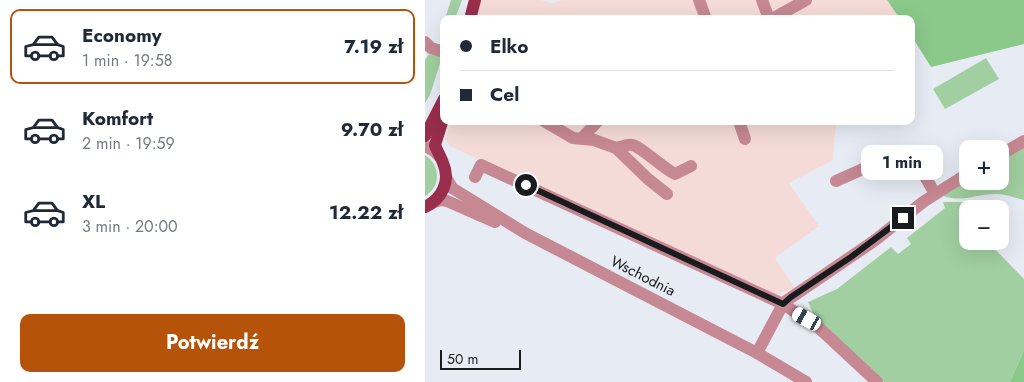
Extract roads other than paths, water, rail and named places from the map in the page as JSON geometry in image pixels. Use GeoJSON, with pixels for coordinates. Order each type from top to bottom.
{"type":"FeatureCollection","features":[{"type":"Feature","properties":{"kind":"main road"},"geometry":{"type":"LineString","coordinates":[[471,15],[475,0]]}},
{"type":"Feature","properties":{"kind":"main road"},"geometry":{"type":"LineString","coordinates":[[425,136],[440,107]]}},
{"type":"Feature","properties":{"kind":"main road"},"geometry":{"type":"LineString","coordinates":[[430,204],[444,188],[447,179],[444,164],[435,145],[441,125]]}},
{"type":"Feature","properties":{"kind":"street"},"geometry":{"type":"LineString","coordinates":[[699,0],[705,15]]}},
{"type":"Feature","properties":{"kind":"street"},"geometry":{"type":"LineString","coordinates":[[762,0],[769,15]]}},
{"type":"Feature","properties":{"kind":"street"},"geometry":{"type":"LineString","coordinates":[[778,15],[806,0]]}},
{"type":"Feature","properties":{"kind":"street"},"geometry":{"type":"LineString","coordinates":[[425,42],[431,48],[440,51]]}},
{"type":"Feature","properties":{"kind":"street"},"geometry":{"type":"LineString","coordinates":[[551,125],[573,138],[606,143],[617,148],[648,180],[667,194]]}},
{"type":"Feature","properties":{"kind":"street"},"geometry":{"type":"LineString","coordinates":[[582,138],[595,125]]}},
{"type":"Feature","properties":{"kind":"street"},"geometry":{"type":"LineString","coordinates":[[740,125],[745,139]]}},
{"type":"Feature","properties":{"kind":"street"},"geometry":{"type":"LineString","coordinates":[[1009,149],[1024,140]]}},
{"type":"Feature","properties":{"kind":"street"},"geometry":{"type":"LineString","coordinates":[[617,148],[629,144],[639,147],[665,169],[675,174],[691,166]]}},
{"type":"Feature","properties":{"kind":"street"},"geometry":{"type":"LineString","coordinates":[[425,146],[440,157]]}},
{"type":"Feature","properties":{"kind":"street"},"geometry":{"type":"LineString","coordinates":[[836,181],[903,152],[912,158],[935,194]]}},
{"type":"Feature","properties":{"kind":"street"},"geometry":{"type":"LineString","coordinates":[[475,177],[481,165],[783,304],[818,327],[877,382]]}},
{"type":"Feature","properties":{"kind":"street","name":"Wschodnia"},"geometry":{"type":"LineString","coordinates":[[447,179],[452,188],[525,233],[757,353],[806,382]]}},
{"type":"Feature","properties":{"kind":"street"},"geometry":{"type":"LineString","coordinates":[[757,353],[783,304],[791,297],[874,241],[935,194],[959,179]]}},
{"type":"Feature","properties":{"kind":"street"},"geometry":{"type":"LineString","coordinates":[[430,204],[442,200],[447,201],[525,233]]}}]}
